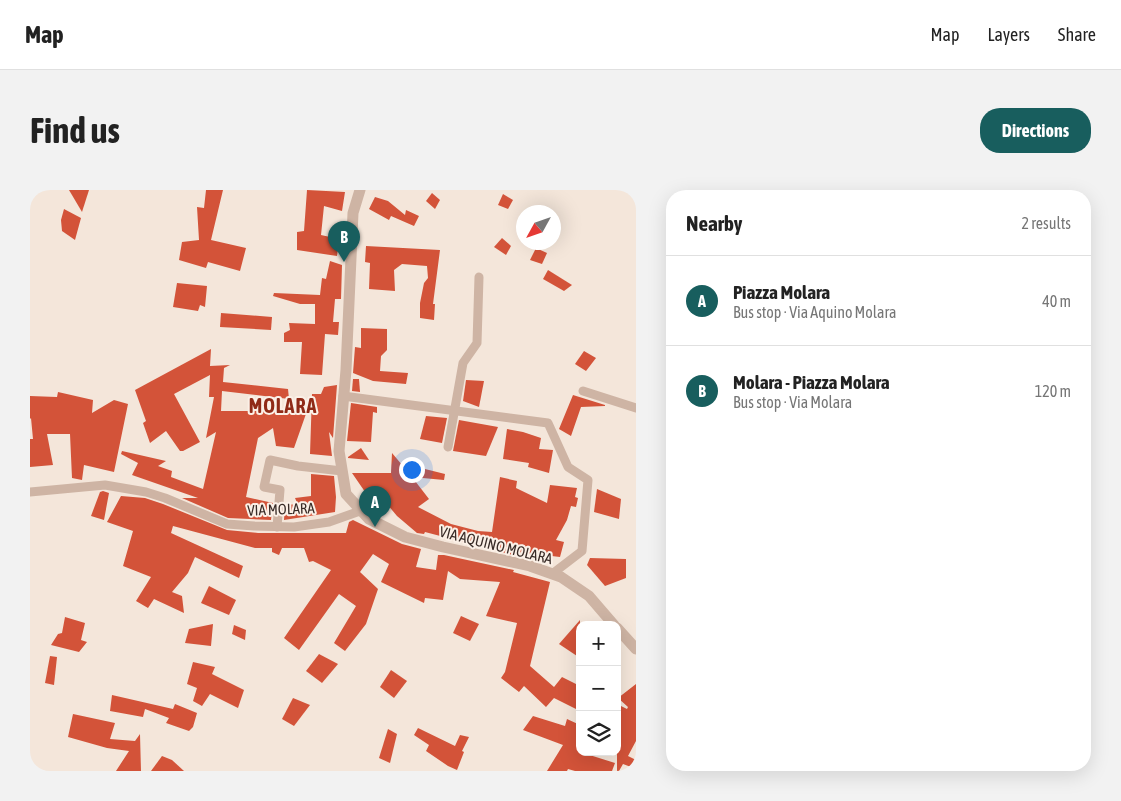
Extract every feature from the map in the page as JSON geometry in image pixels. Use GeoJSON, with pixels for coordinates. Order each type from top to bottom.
{"type":"FeatureCollection","features":[{"type":"Feature","properties":{"kind":"street"},"geometry":{"type":"LineString","coordinates":[[360,190],[353,213],[339,451],[346,494],[360,511]]}},
{"type":"Feature","properties":{"kind":"street"},"geometry":{"type":"LineString","coordinates":[[448,447],[463,363],[477,343],[479,277]]}},
{"type":"Feature","properties":{"kind":"street"},"geometry":{"type":"LineString","coordinates":[[583,391],[636,408]]}},
{"type":"Feature","properties":{"kind":"street"},"geometry":{"type":"LineString","coordinates":[[343,396],[548,423],[568,467],[588,480],[582,551],[552,574]]}},
{"type":"Feature","properties":{"kind":"street"},"geometry":{"type":"LineString","coordinates":[[277,527],[280,490],[264,487],[270,460],[298,466],[342,470]]}},
{"type":"Feature","properties":{"kind":"street","name":"VIA MOLARA"},"geometry":{"type":"LineString","coordinates":[[30,492],[105,485],[146,492],[165,498],[227,524],[277,527],[294,527],[329,522],[360,511]]}},
{"type":"Feature","properties":{"kind":"street","name":"VIA AQUINO MOLARA"},"geometry":{"type":"LineString","coordinates":[[360,511],[369,519],[405,537],[530,566],[561,577],[589,596],[611,621]]}},
{"type":"Feature","properties":{"kind":"street"},"geometry":{"type":"LineString","coordinates":[[621,632],[636,649]]}},
{"type":"Feature","properties":{"kind":"building"},"geometry":{"type":"Polygon","coordinates":[[[69,190],[89,190],[82,212],[69,190]]]}},
{"type":"Feature","properties":{"kind":"building"},"geometry":{"type":"Polygon","coordinates":[[[206,190],[223,190],[211,240],[246,248],[240,271],[208,262],[206,268],[179,260],[182,242],[199,240],[197,207],[204,208],[206,190]]]}},
{"type":"Feature","properties":{"kind":"building"},"geometry":{"type":"Polygon","coordinates":[[[307,190],[345,192],[342,211],[324,206],[321,235],[339,239],[337,256],[297,250],[297,232],[304,231],[307,190]]]}},
{"type":"Feature","properties":{"kind":"building"},"geometry":{"type":"Polygon","coordinates":[[[432,193],[440,200],[435,209],[426,201],[432,193]]]}},
{"type":"Feature","properties":{"kind":"building"},"geometry":{"type":"Polygon","coordinates":[[[503,194],[513,200],[508,209],[498,205],[503,194]]]}},
{"type":"Feature","properties":{"kind":"building"},"geometry":{"type":"Polygon","coordinates":[[[375,197],[388,201],[405,215],[406,210],[419,216],[414,226],[391,216],[389,220],[369,209],[375,197]]]}},
{"type":"Feature","properties":{"kind":"building"},"geometry":{"type":"Polygon","coordinates":[[[64,209],[81,218],[75,240],[62,231],[61,220],[64,209]]]}},
{"type":"Feature","properties":{"kind":"building"},"geometry":{"type":"Polygon","coordinates":[[[502,238],[511,246],[506,255],[494,247],[502,238]]]}},
{"type":"Feature","properties":{"kind":"building"},"geometry":{"type":"Polygon","coordinates":[[[366,246],[440,250],[433,304],[435,304],[434,320],[420,318],[420,303],[424,283],[428,278],[427,266],[402,264],[394,270],[395,291],[369,289],[370,263],[365,262],[366,246]]]}},
{"type":"Feature","properties":{"kind":"building"},"geometry":{"type":"Polygon","coordinates":[[[535,250],[547,253],[542,264],[530,260],[535,250]]]}},
{"type":"Feature","properties":{"kind":"building"},"geometry":{"type":"Polygon","coordinates":[[[330,261],[342,265],[341,299],[335,299],[333,322],[339,322],[338,335],[325,334],[322,375],[300,374],[302,342],[284,342],[284,333],[290,330],[289,323],[315,324],[315,304],[300,304],[273,296],[274,293],[320,295],[322,278],[326,279],[330,261]]]}},
{"type":"Feature","properties":{"kind":"building"},"geometry":{"type":"Polygon","coordinates":[[[548,270],[572,285],[564,291],[543,279],[548,270]]]}},
{"type":"Feature","properties":{"kind":"building"},"geometry":{"type":"Polygon","coordinates":[[[177,283],[207,286],[205,307],[200,305],[198,311],[173,307],[177,283]]]}},
{"type":"Feature","properties":{"kind":"building"},"geometry":{"type":"Polygon","coordinates":[[[221,313],[272,317],[271,330],[220,327],[221,313]]]}},
{"type":"Feature","properties":{"kind":"building"},"geometry":{"type":"Polygon","coordinates":[[[361,328],[387,329],[387,350],[381,356],[380,371],[408,373],[406,384],[373,381],[353,373],[355,347],[361,348],[361,328]]]}},
{"type":"Feature","properties":{"kind":"building"},"geometry":{"type":"Polygon","coordinates":[[[211,349],[210,366],[230,365],[224,368],[223,382],[288,389],[289,399],[222,391],[221,411],[307,411],[294,448],[276,446],[273,428],[258,438],[246,497],[273,503],[271,520],[228,518],[182,498],[198,498],[132,475],[138,463],[121,454],[122,451],[166,461],[158,466],[172,471],[171,477],[203,489],[216,432],[206,438],[214,397],[209,397],[210,375],[174,394],[200,442],[183,451],[180,451],[166,431],[150,443],[143,423],[146,421],[135,390],[211,349]]]}},
{"type":"Feature","properties":{"kind":"building"},"geometry":{"type":"Polygon","coordinates":[[[584,351],[596,358],[586,371],[575,364],[584,351]]]}},
{"type":"Feature","properties":{"kind":"building"},"geometry":{"type":"Polygon","coordinates":[[[353,379],[359,379],[360,392],[352,391],[353,379]]]}},
{"type":"Feature","properties":{"kind":"building"},"geometry":{"type":"Polygon","coordinates":[[[466,380],[484,381],[479,407],[463,401],[466,380]]]}},
{"type":"Feature","properties":{"kind":"building"},"geometry":{"type":"Polygon","coordinates":[[[337,385],[333,438],[329,432],[332,456],[310,454],[312,394],[321,394],[324,387],[337,385]]]}},
{"type":"Feature","properties":{"kind":"building"},"geometry":{"type":"Polygon","coordinates":[[[58,392],[93,400],[92,413],[114,400],[128,404],[114,472],[84,465],[82,480],[72,478],[70,434],[47,434],[53,465],[30,467],[30,439],[33,439],[30,419],[30,396],[57,397],[58,392]]]}},
{"type":"Feature","properties":{"kind":"building"},"geometry":{"type":"Polygon","coordinates":[[[573,395],[605,406],[581,407],[571,436],[559,429],[573,395]]]}},
{"type":"Feature","properties":{"kind":"building"},"geometry":{"type":"Polygon","coordinates":[[[351,403],[377,407],[377,413],[373,412],[371,442],[347,441],[351,403]]]}},
{"type":"Feature","properties":{"kind":"building"},"geometry":{"type":"Polygon","coordinates":[[[426,416],[447,418],[442,443],[420,439],[426,416]]]}},
{"type":"Feature","properties":{"kind":"building"},"geometry":{"type":"Polygon","coordinates":[[[459,420],[498,427],[486,456],[453,451],[459,420]]]}},
{"type":"Feature","properties":{"kind":"building"},"geometry":{"type":"Polygon","coordinates":[[[507,429],[541,438],[539,449],[553,450],[549,473],[528,467],[529,463],[503,459],[507,429]]]}},
{"type":"Feature","properties":{"kind":"building"},"geometry":{"type":"Polygon","coordinates":[[[361,448],[369,460],[348,458],[348,457],[361,448]]]}},
{"type":"Feature","properties":{"kind":"building"},"geometry":{"type":"Polygon","coordinates":[[[392,453],[408,472],[419,466],[445,474],[444,480],[412,477],[429,499],[418,507],[451,524],[478,531],[492,532],[500,477],[517,481],[516,488],[547,503],[550,485],[577,488],[575,497],[578,498],[576,507],[571,506],[567,520],[556,540],[564,542],[560,557],[518,552],[517,556],[425,532],[424,534],[417,533],[397,516],[387,504],[380,509],[372,502],[352,473],[391,473],[392,453]]]}},
{"type":"Feature","properties":{"kind":"building"},"geometry":{"type":"Polygon","coordinates":[[[311,474],[334,476],[335,512],[284,520],[285,504],[298,505],[295,498],[311,496],[311,474]]]}},
{"type":"Feature","properties":{"kind":"building"},"geometry":{"type":"Polygon","coordinates":[[[597,489],[621,499],[619,519],[594,512],[597,489]]]}},
{"type":"Feature","properties":{"kind":"building"},"geometry":{"type":"Polygon","coordinates":[[[100,492],[109,493],[104,520],[91,516],[100,492]]]}},
{"type":"Feature","properties":{"kind":"building"},"geometry":{"type":"Polygon","coordinates":[[[121,496],[145,498],[227,530],[258,533],[346,533],[349,522],[353,520],[402,544],[421,549],[416,567],[436,570],[438,555],[444,555],[514,570],[513,572],[550,582],[530,666],[554,687],[562,677],[576,684],[576,709],[554,698],[546,707],[524,686],[519,692],[501,678],[505,672],[517,623],[486,616],[500,582],[460,579],[448,571],[443,600],[425,598],[424,603],[381,582],[389,564],[373,554],[360,572],[378,589],[366,624],[345,651],[334,643],[356,606],[339,594],[299,650],[284,638],[331,570],[313,561],[309,562],[304,548],[282,548],[279,555],[272,552],[272,548],[255,548],[173,526],[171,533],[243,566],[239,578],[195,557],[188,573],[172,592],[182,596],[184,613],[154,599],[148,608],[136,601],[151,577],[123,566],[133,531],[107,522],[121,496]]]}},
{"type":"Feature","properties":{"kind":"building"},"geometry":{"type":"Polygon","coordinates":[[[590,558],[626,559],[626,578],[605,586],[587,565],[590,558]]]}},
{"type":"Feature","properties":{"kind":"building"},"geometry":{"type":"Polygon","coordinates":[[[209,586],[236,600],[229,615],[201,603],[209,586]]]}},
{"type":"Feature","properties":{"kind":"building"},"geometry":{"type":"Polygon","coordinates":[[[461,616],[479,624],[470,641],[453,633],[461,616]]]}},
{"type":"Feature","properties":{"kind":"building"},"geometry":{"type":"Polygon","coordinates":[[[65,617],[85,623],[81,640],[87,642],[79,652],[51,645],[58,634],[62,633],[65,617]]]}},
{"type":"Feature","properties":{"kind":"building"},"geometry":{"type":"Polygon","coordinates":[[[213,624],[211,646],[185,643],[189,629],[213,624]]]}},
{"type":"Feature","properties":{"kind":"building"},"geometry":{"type":"Polygon","coordinates":[[[234,625],[246,630],[245,640],[232,634],[234,625]]]}},
{"type":"Feature","properties":{"kind":"building"},"geometry":{"type":"Polygon","coordinates":[[[576,625],[576,655],[559,644],[576,625]]]}},
{"type":"Feature","properties":{"kind":"building"},"geometry":{"type":"Polygon","coordinates":[[[319,654],[338,664],[322,683],[306,671],[319,654]]]}},
{"type":"Feature","properties":{"kind":"building"},"geometry":{"type":"Polygon","coordinates":[[[50,656],[57,657],[54,685],[45,683],[50,656]]]}},
{"type":"Feature","properties":{"kind":"building"},"geometry":{"type":"Polygon","coordinates":[[[193,662],[215,667],[212,674],[244,690],[238,708],[210,694],[202,706],[193,701],[197,688],[187,684],[193,662]]]}},
{"type":"Feature","properties":{"kind":"building"},"geometry":{"type":"Polygon","coordinates":[[[391,670],[407,681],[394,698],[380,687],[391,670]]]}},
{"type":"Feature","properties":{"kind":"building"},"geometry":{"type":"Polygon","coordinates":[[[636,684],[636,741],[628,756],[636,760],[636,769],[623,764],[619,771],[617,771],[617,756],[621,756],[621,706],[627,709],[628,707],[621,701],[621,696],[636,684]]]}},
{"type":"Feature","properties":{"kind":"building"},"geometry":{"type":"Polygon","coordinates":[[[112,695],[173,709],[175,704],[197,713],[193,727],[189,731],[166,723],[169,718],[145,709],[143,717],[110,711],[112,695]]]}},
{"type":"Feature","properties":{"kind":"building"},"geometry":{"type":"Polygon","coordinates":[[[293,698],[310,705],[294,726],[282,719],[293,698]]]}},
{"type":"Feature","properties":{"kind":"building"},"geometry":{"type":"Polygon","coordinates":[[[73,714],[115,723],[110,739],[135,741],[140,734],[141,771],[116,771],[129,751],[107,748],[68,737],[73,714]]]}},
{"type":"Feature","properties":{"kind":"building"},"geometry":{"type":"Polygon","coordinates":[[[533,716],[565,726],[567,719],[576,723],[576,756],[593,756],[615,763],[612,771],[575,771],[568,769],[567,771],[547,771],[563,745],[523,730],[533,716]]]}},
{"type":"Feature","properties":{"kind":"building"},"geometry":{"type":"Polygon","coordinates":[[[418,728],[455,746],[460,735],[469,737],[462,751],[464,752],[457,770],[426,751],[429,745],[414,735],[418,728]]]}},
{"type":"Feature","properties":{"kind":"building"},"geometry":{"type":"Polygon","coordinates":[[[388,729],[397,734],[390,763],[379,758],[388,729]]]}},
{"type":"Feature","properties":{"kind":"building"},"geometry":{"type":"Polygon","coordinates":[[[162,756],[172,760],[184,771],[151,771],[162,756]]]}},
{"type":"Feature","properties":{"kind":"place","name":"Molara - Piazza Molara"},"geometry":{"type":"Point","coordinates":[344,262]}},
{"type":"Feature","properties":{"kind":"place","name":"Piazza Molara"},"geometry":{"type":"Point","coordinates":[375,527]}},
{"type":"Feature","properties":{"kind":"district","name":"MOLARA"},"geometry":{"type":"Point","coordinates":[283,405]}}]}
